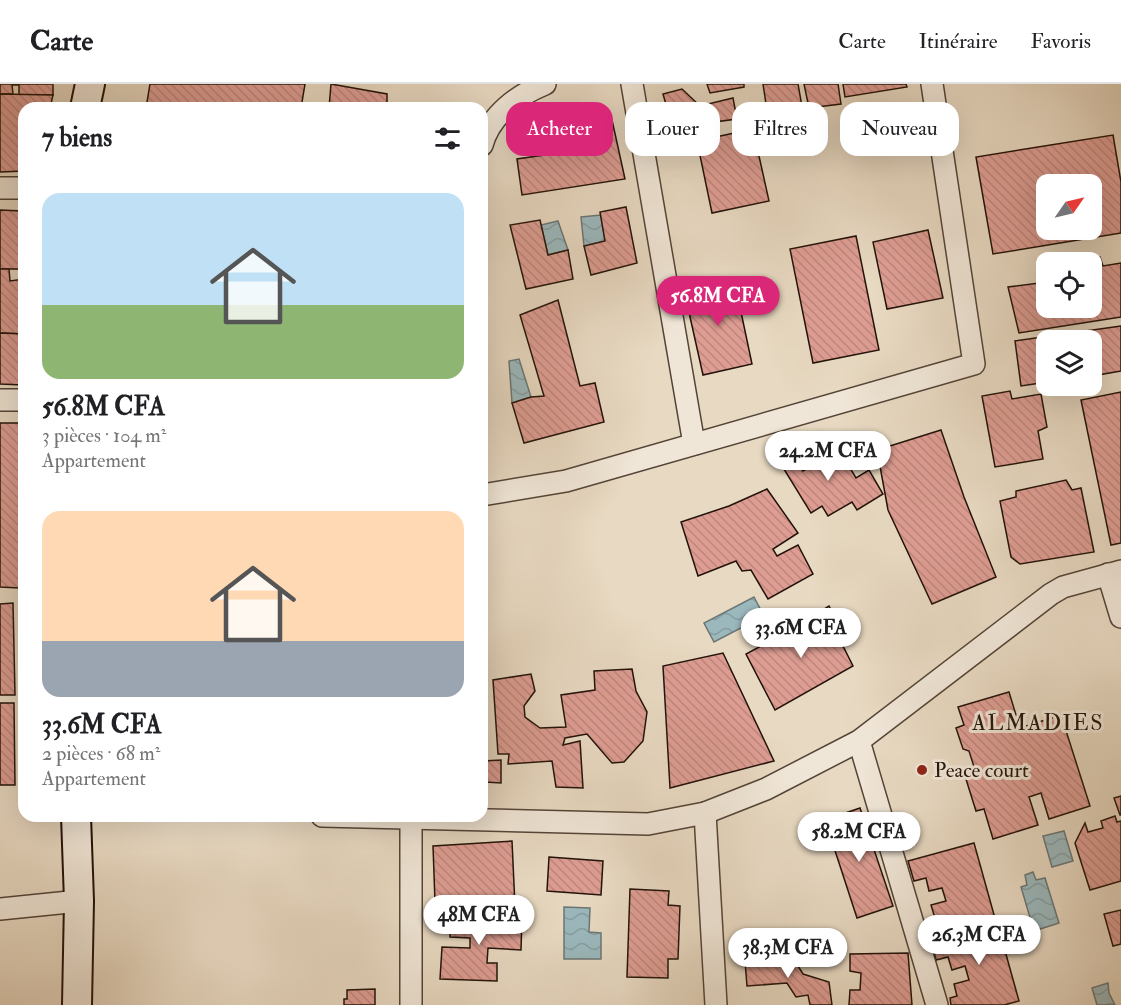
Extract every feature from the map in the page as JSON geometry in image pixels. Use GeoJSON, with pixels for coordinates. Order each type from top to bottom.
{"type":"FeatureCollection","features":[{"type":"Feature","properties":{"kind":"street"},"geometry":{"type":"LineString","coordinates":[[87,102],[90,84]]}},
{"type":"Feature","properties":{"kind":"street"},"geometry":{"type":"LineString","coordinates":[[488,130],[507,106],[531,90],[545,84]]}},
{"type":"Feature","properties":{"kind":"street"},"geometry":{"type":"LineString","coordinates":[[632,84],[694,444]]}},
{"type":"Feature","properties":{"kind":"street"},"geometry":{"type":"LineString","coordinates":[[488,494],[566,481],[974,364],[932,84]]}},
{"type":"Feature","properties":{"kind":"street"},"geometry":{"type":"LineString","coordinates":[[0,188],[18,188]]}},
{"type":"Feature","properties":{"kind":"street"},"geometry":{"type":"LineString","coordinates":[[0,400],[18,400]]}},
{"type":"Feature","properties":{"kind":"street"},"geometry":{"type":"LineString","coordinates":[[488,821],[648,824],[705,813],[766,789],[860,741],[1051,594],[1064,587],[1115,572],[1121,617]]}},
{"type":"Feature","properties":{"kind":"street"},"geometry":{"type":"LineString","coordinates":[[860,741],[937,1005]]}},
{"type":"Feature","properties":{"kind":"street"},"geometry":{"type":"LineString","coordinates":[[705,813],[716,1005]]}},
{"type":"Feature","properties":{"kind":"street"},"geometry":{"type":"LineString","coordinates":[[76,822],[79,901],[77,1005]]}},
{"type":"Feature","properties":{"kind":"street"},"geometry":{"type":"LineString","coordinates":[[411,822],[411,1005]]}},
{"type":"Feature","properties":{"kind":"street"},"geometry":{"type":"LineString","coordinates":[[0,909],[79,901]]}},
{"type":"Feature","properties":{"kind":"water"},"geometry":{"type":"Polygon","coordinates":[[[601,215],[605,241],[584,246],[581,217],[601,215]]]}},
{"type":"Feature","properties":{"kind":"water"},"geometry":{"type":"Polygon","coordinates":[[[558,221],[568,250],[548,255],[541,225],[558,221]]]}},
{"type":"Feature","properties":{"kind":"water"},"geometry":{"type":"Polygon","coordinates":[[[519,359],[531,397],[512,403],[509,361],[519,359]]]}},
{"type":"Feature","properties":{"kind":"water"},"geometry":{"type":"Polygon","coordinates":[[[754,597],[764,616],[714,642],[704,623],[754,597]]]}},
{"type":"Feature","properties":{"kind":"water"},"geometry":{"type":"Polygon","coordinates":[[[1064,831],[1073,861],[1052,867],[1043,836],[1064,831]]]}},
{"type":"Feature","properties":{"kind":"water"},"geometry":{"type":"Polygon","coordinates":[[[1033,872],[1036,880],[1045,878],[1059,923],[1034,931],[1021,887],[1027,885],[1025,875],[1033,872]]]}},
{"type":"Feature","properties":{"kind":"water"},"geometry":{"type":"Polygon","coordinates":[[[564,907],[590,908],[589,932],[601,933],[601,959],[564,959],[564,907]]]}},
{"type":"Feature","properties":{"kind":"water"},"geometry":{"type":"Polygon","coordinates":[[[1108,983],[1109,993],[1115,1005],[1097,1005],[1092,988],[1108,983]]]}},
{"type":"Feature","properties":{"kind":"building"},"geometry":{"type":"Polygon","coordinates":[[[0,84],[53,84],[53,95],[19,95],[19,85],[12,85],[13,94],[0,94],[0,84]]]}},
{"type":"Feature","properties":{"kind":"building"},"geometry":{"type":"Polygon","coordinates":[[[150,84],[305,84],[302,102],[147,102],[150,84]]]}},
{"type":"Feature","properties":{"kind":"building"},"geometry":{"type":"Polygon","coordinates":[[[331,84],[387,94],[387,102],[330,102],[331,84]]]}},
{"type":"Feature","properties":{"kind":"building"},"geometry":{"type":"Polygon","coordinates":[[[707,84],[744,84],[744,87],[710,93],[707,84]]]}},
{"type":"Feature","properties":{"kind":"building"},"geometry":{"type":"Polygon","coordinates":[[[763,84],[798,84],[801,102],[766,102],[763,84]]]}},
{"type":"Feature","properties":{"kind":"building"},"geometry":{"type":"Polygon","coordinates":[[[804,84],[838,84],[840,104],[828,106],[828,102],[808,102],[804,84]]]}},
{"type":"Feature","properties":{"kind":"building"},"geometry":{"type":"Polygon","coordinates":[[[843,84],[906,84],[907,87],[845,97],[843,84]]]}},
{"type":"Feature","properties":{"kind":"building"},"geometry":{"type":"Polygon","coordinates":[[[682,89],[696,102],[665,102],[663,94],[682,89]]]}},
{"type":"Feature","properties":{"kind":"building"},"geometry":{"type":"Polygon","coordinates":[[[0,94],[53,95],[51,102],[18,102],[18,171],[0,172],[0,94]]]}},
{"type":"Feature","properties":{"kind":"building"},"geometry":{"type":"Polygon","coordinates":[[[733,98],[732,120],[720,121],[720,102],[716,102],[733,98]]]}},
{"type":"Feature","properties":{"kind":"building"},"geometry":{"type":"Polygon","coordinates":[[[613,125],[625,179],[522,195],[517,159],[538,156],[613,156],[613,125]]]}},
{"type":"Feature","properties":{"kind":"building"},"geometry":{"type":"Polygon","coordinates":[[[732,134],[732,156],[759,156],[769,201],[712,213],[700,156],[720,156],[720,136],[732,134]]]}},
{"type":"Feature","properties":{"kind":"building"},"geometry":{"type":"Polygon","coordinates":[[[1113,135],[1121,182],[1121,233],[1102,236],[1102,174],[1036,174],[1036,240],[1078,240],[993,254],[976,157],[1113,135]]]}},
{"type":"Feature","properties":{"kind":"building"},"geometry":{"type":"Polygon","coordinates":[[[626,207],[637,263],[591,275],[584,246],[605,241],[600,212],[626,207]]]}},
{"type":"Feature","properties":{"kind":"building"},"geometry":{"type":"Polygon","coordinates":[[[0,210],[18,211],[18,269],[0,269],[0,210]]]}},
{"type":"Feature","properties":{"kind":"building"},"geometry":{"type":"Polygon","coordinates":[[[540,220],[548,255],[568,250],[573,279],[526,289],[510,225],[540,220]]]}},
{"type":"Feature","properties":{"kind":"building"},"geometry":{"type":"Polygon","coordinates":[[[928,230],[943,298],[887,309],[873,242],[928,230]]]}},
{"type":"Feature","properties":{"kind":"building"},"geometry":{"type":"Polygon","coordinates":[[[856,236],[879,350],[813,363],[790,249],[856,236]]]}},
{"type":"Feature","properties":{"kind":"building"},"geometry":{"type":"Polygon","coordinates":[[[1102,263],[1103,266],[1121,263],[1121,317],[1019,333],[1008,287],[1036,283],[1036,318],[1102,318],[1102,263]]]}},
{"type":"Feature","properties":{"kind":"building"},"geometry":{"type":"Polygon","coordinates":[[[0,269],[9,269],[10,281],[18,280],[18,334],[0,333],[0,269]]]}},
{"type":"Feature","properties":{"kind":"building"},"geometry":{"type":"Polygon","coordinates":[[[734,279],[752,364],[703,375],[684,290],[734,279]]]}},
{"type":"Feature","properties":{"kind":"building"},"geometry":{"type":"Polygon","coordinates":[[[558,300],[580,386],[595,383],[604,422],[524,443],[512,403],[531,397],[544,396],[520,315],[558,300]]]}},
{"type":"Feature","properties":{"kind":"building"},"geometry":{"type":"Polygon","coordinates":[[[1121,326],[1121,371],[1102,374],[1102,330],[1093,330],[1121,326]]]}},
{"type":"Feature","properties":{"kind":"building"},"geometry":{"type":"Polygon","coordinates":[[[0,333],[18,334],[18,385],[0,384],[0,333]]]}},
{"type":"Feature","properties":{"kind":"building"},"geometry":{"type":"Polygon","coordinates":[[[1036,338],[1036,384],[1021,386],[1015,341],[1036,338]]]}},
{"type":"Feature","properties":{"kind":"building"},"geometry":{"type":"Polygon","coordinates":[[[1010,391],[1012,399],[1041,396],[1047,427],[1038,431],[1043,459],[995,467],[982,396],[1010,391]]]}},
{"type":"Feature","properties":{"kind":"building"},"geometry":{"type":"Polygon","coordinates":[[[1121,392],[1121,543],[1111,545],[1081,400],[1121,392]]]}},
{"type":"Feature","properties":{"kind":"building"},"geometry":{"type":"Polygon","coordinates":[[[0,423],[18,423],[18,588],[0,587],[0,423]]]}},
{"type":"Feature","properties":{"kind":"building"},"geometry":{"type":"Polygon","coordinates":[[[941,430],[964,497],[996,577],[932,604],[888,510],[877,450],[941,430]]]}},
{"type":"Feature","properties":{"kind":"building"},"geometry":{"type":"Polygon","coordinates":[[[785,440],[803,471],[839,450],[856,478],[869,470],[883,494],[857,510],[852,502],[828,516],[822,506],[811,513],[771,448],[785,440]]]}},
{"type":"Feature","properties":{"kind":"building"},"geometry":{"type":"Polygon","coordinates":[[[1066,480],[1072,490],[1081,488],[1094,552],[1020,564],[1011,557],[1000,501],[1016,497],[1016,491],[1066,480]]]}},
{"type":"Feature","properties":{"kind":"building"},"geometry":{"type":"Polygon","coordinates":[[[767,489],[798,533],[773,549],[777,556],[798,545],[813,574],[768,599],[751,570],[742,571],[736,561],[698,576],[681,522],[729,506],[767,489]]]}},
{"type":"Feature","properties":{"kind":"building"},"geometry":{"type":"Polygon","coordinates":[[[13,603],[15,695],[0,695],[0,604],[13,603]]]}},
{"type":"Feature","properties":{"kind":"building"},"geometry":{"type":"Polygon","coordinates":[[[829,606],[842,629],[836,632],[853,666],[775,710],[746,654],[829,606]]]}},
{"type":"Feature","properties":{"kind":"building"},"geometry":{"type":"Polygon","coordinates":[[[723,653],[774,761],[670,788],[663,666],[723,653]]]}},
{"type":"Feature","properties":{"kind":"building"},"geometry":{"type":"Polygon","coordinates":[[[632,669],[636,691],[647,712],[643,741],[624,762],[612,763],[587,734],[565,738],[563,745],[580,741],[583,788],[556,787],[552,761],[508,764],[509,754],[498,754],[493,680],[531,674],[535,691],[524,706],[525,717],[540,728],[566,727],[561,695],[595,690],[594,671],[632,669]]]}},
{"type":"Feature","properties":{"kind":"building"},"geometry":{"type":"Polygon","coordinates":[[[1009,692],[1020,728],[1061,715],[1090,806],[1049,819],[1041,793],[1029,797],[1038,825],[993,839],[984,809],[976,811],[965,776],[976,773],[969,751],[963,749],[956,728],[964,725],[958,707],[1009,692]]]}},
{"type":"Feature","properties":{"kind":"building"},"geometry":{"type":"Polygon","coordinates":[[[0,703],[14,703],[15,785],[0,785],[0,703]]]}},
{"type":"Feature","properties":{"kind":"building"},"geometry":{"type":"Polygon","coordinates":[[[501,760],[501,783],[488,782],[488,761],[501,760]]]}},
{"type":"Feature","properties":{"kind":"building"},"geometry":{"type":"Polygon","coordinates":[[[1121,796],[1121,815],[1120,815],[1114,798],[1121,796]]]}},
{"type":"Feature","properties":{"kind":"building"},"geometry":{"type":"Polygon","coordinates":[[[860,808],[893,906],[857,918],[825,820],[860,808]]]}},
{"type":"Feature","properties":{"kind":"building"},"geometry":{"type":"Polygon","coordinates":[[[1115,816],[1117,822],[1121,821],[1121,881],[1090,890],[1075,843],[1085,823],[1088,832],[1103,828],[1101,821],[1115,816]]]}},
{"type":"Feature","properties":{"kind":"building"},"geometry":{"type":"Polygon","coordinates":[[[512,841],[515,906],[435,902],[433,846],[512,841]]]}},
{"type":"Feature","properties":{"kind":"building"},"geometry":{"type":"Polygon","coordinates":[[[974,843],[996,922],[932,939],[927,919],[935,918],[931,905],[946,901],[942,888],[929,891],[926,878],[914,881],[908,861],[974,843]]]}},
{"type":"Feature","properties":{"kind":"building"},"geometry":{"type":"Polygon","coordinates":[[[549,857],[603,861],[601,895],[547,891],[549,857]]]}},
{"type":"Feature","properties":{"kind":"building"},"geometry":{"type":"Polygon","coordinates":[[[630,889],[669,891],[668,905],[680,906],[678,959],[668,959],[668,978],[627,977],[630,889]]]}},
{"type":"Feature","properties":{"kind":"building"},"geometry":{"type":"Polygon","coordinates":[[[1121,910],[1121,944],[1113,946],[1104,914],[1121,910]]]}},
{"type":"Feature","properties":{"kind":"building"},"geometry":{"type":"Polygon","coordinates":[[[451,914],[522,917],[521,950],[488,948],[487,963],[497,963],[497,981],[440,979],[442,947],[470,948],[470,938],[450,937],[451,914]]]}},
{"type":"Feature","properties":{"kind":"building"},"geometry":{"type":"Polygon","coordinates":[[[997,922],[1019,1001],[1004,1005],[951,1005],[950,998],[957,996],[954,984],[969,980],[965,966],[952,970],[948,957],[936,960],[931,940],[997,922]]]}},
{"type":"Feature","properties":{"kind":"building"},"geometry":{"type":"Polygon","coordinates":[[[908,953],[912,1005],[849,1005],[850,990],[860,990],[861,973],[850,971],[850,954],[908,953]]]}},
{"type":"Feature","properties":{"kind":"building"},"geometry":{"type":"Polygon","coordinates":[[[793,958],[803,974],[829,982],[832,1005],[810,1005],[808,995],[796,997],[787,983],[747,986],[745,961],[793,958]]]}},
{"type":"Feature","properties":{"kind":"building"},"geometry":{"type":"Polygon","coordinates":[[[375,989],[375,1005],[344,1005],[347,990],[375,989]]]}},
{"type":"Feature","properties":{"kind":"place","name":"Peace court"},"geometry":{"type":"Point","coordinates":[922,770]}},
{"type":"Feature","properties":{"kind":"district","name":"ALMADIES"},"geometry":{"type":"Point","coordinates":[1038,722]}}]}
